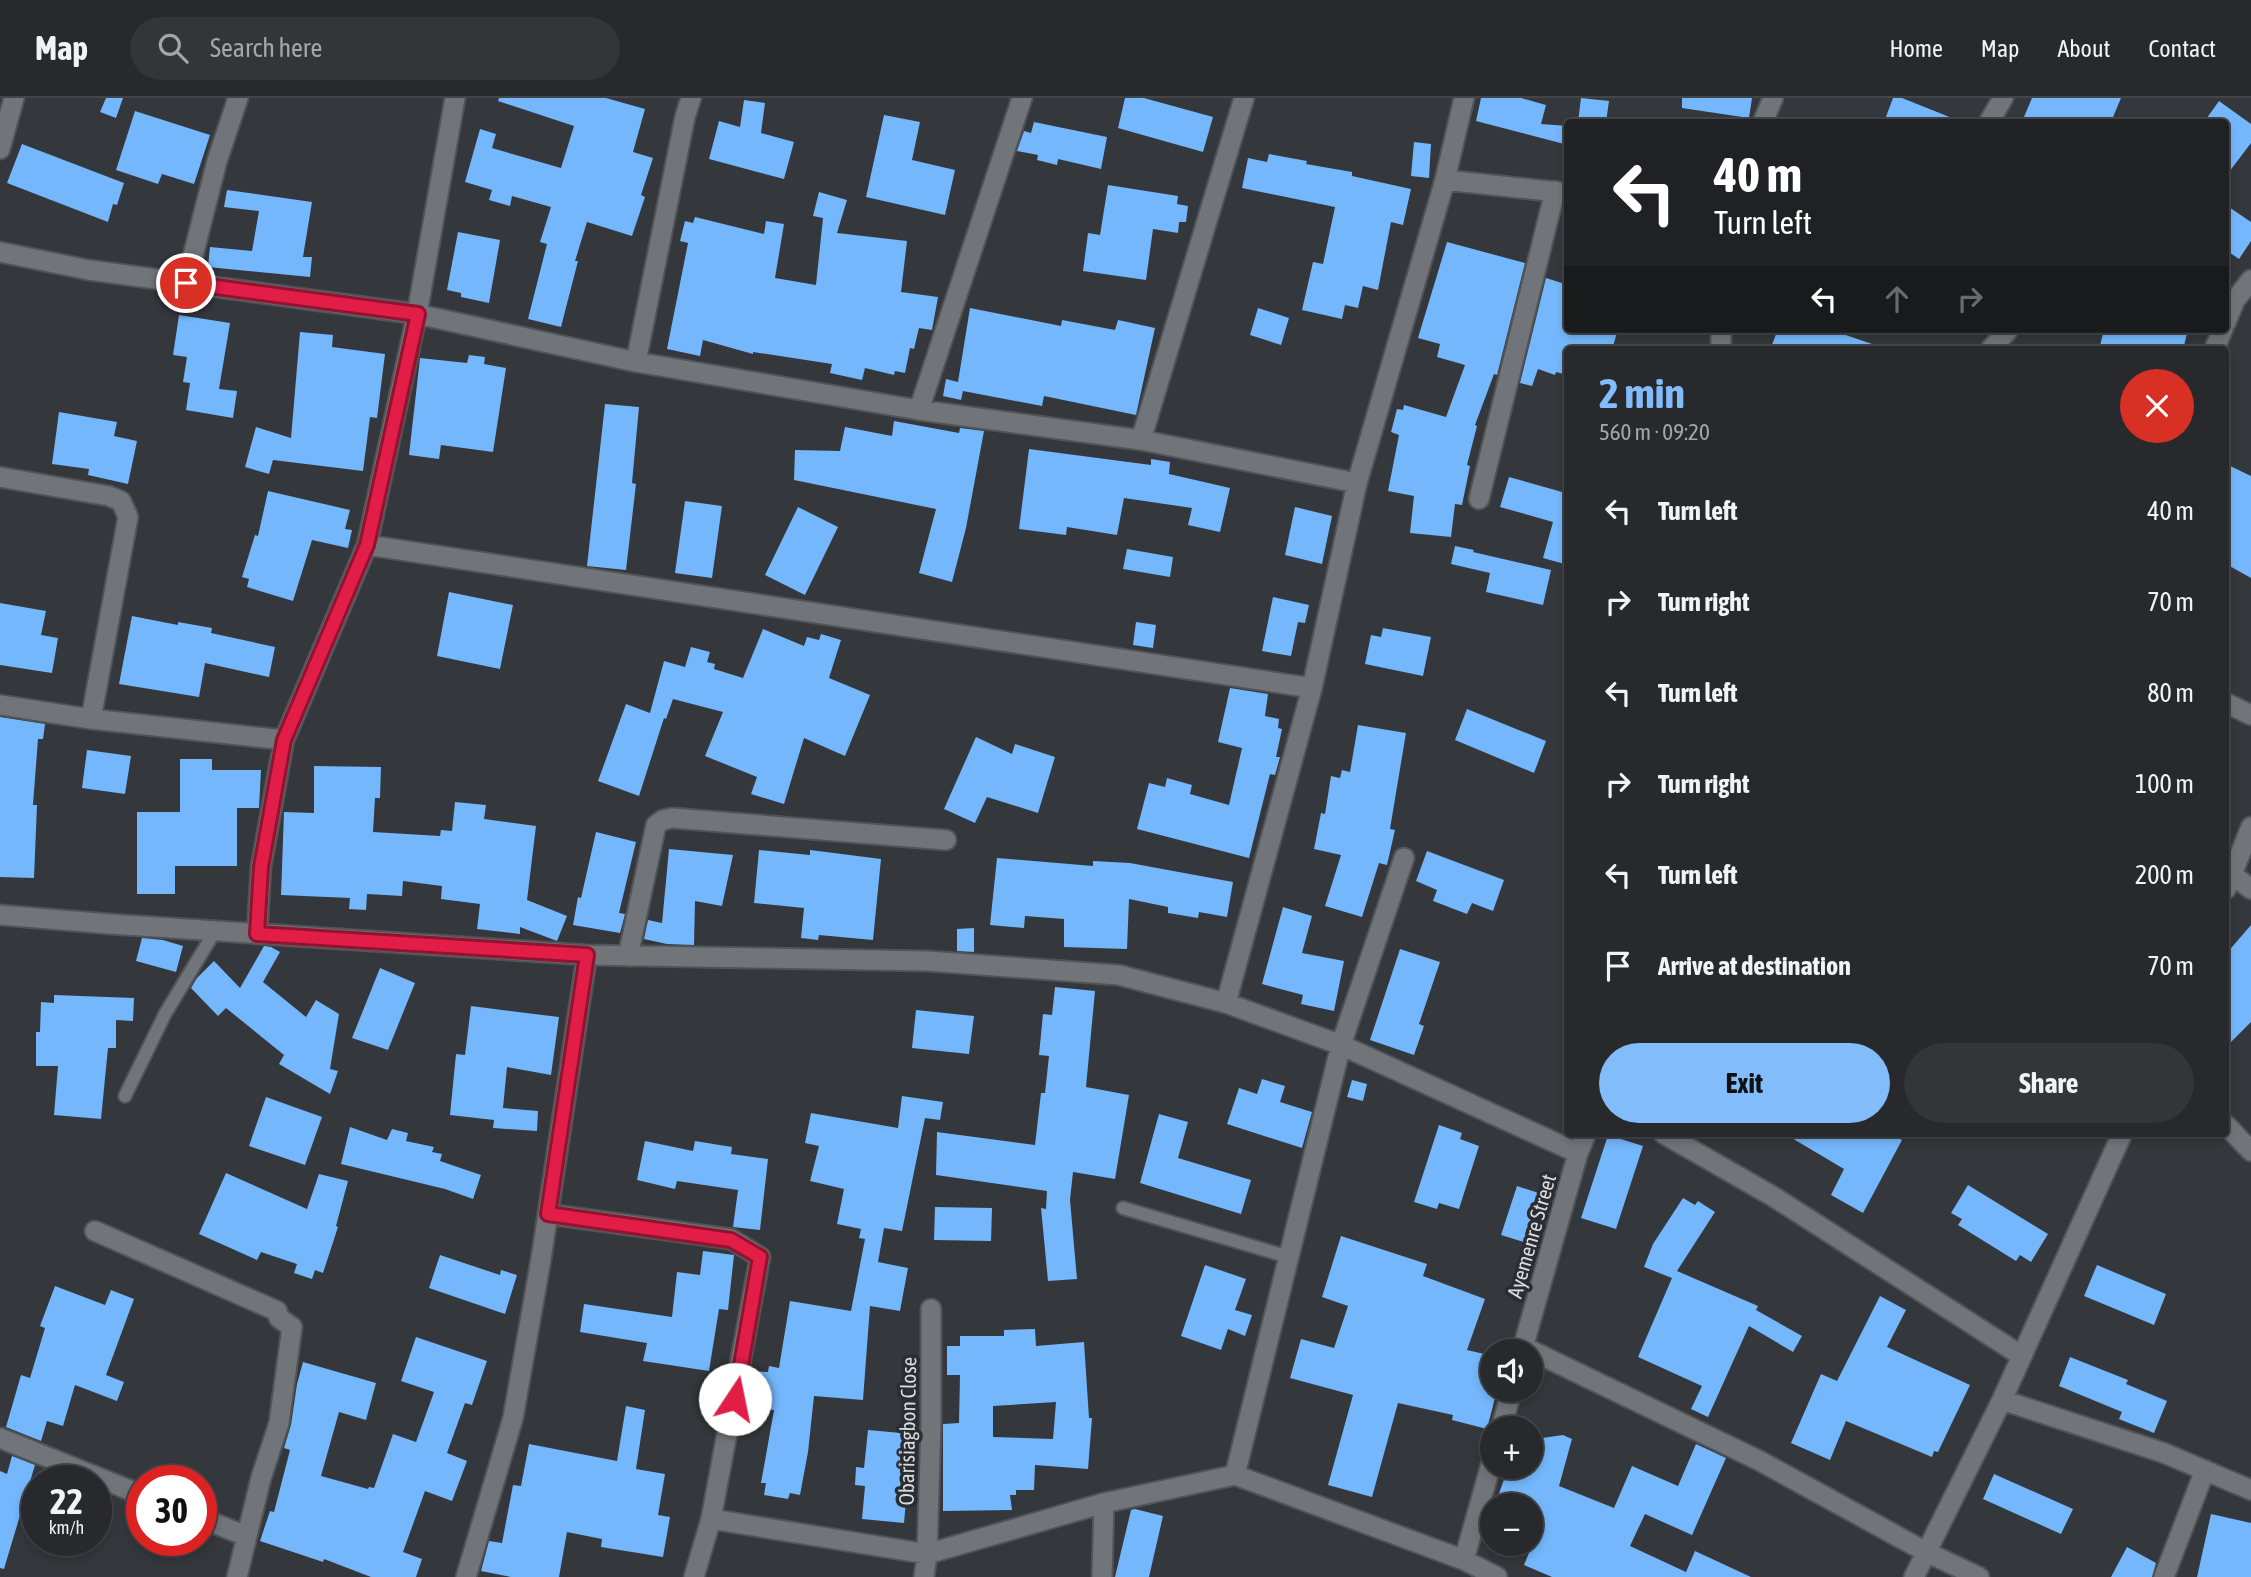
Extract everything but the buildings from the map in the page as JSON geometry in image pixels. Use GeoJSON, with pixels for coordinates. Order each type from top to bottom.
{"type":"FeatureCollection","features":[{"type":"Feature","properties":{"kind":"street"},"geometry":{"type":"LineString","coordinates":[[0,149],[14,98]]}},
{"type":"Feature","properties":{"kind":"street"},"geometry":{"type":"LineString","coordinates":[[186,283],[216,161],[238,98]]}},
{"type":"Feature","properties":{"kind":"street"},"geometry":{"type":"LineString","coordinates":[[257,934],[261,867],[284,740],[367,545],[418,314],[455,98]]}},
{"type":"Feature","properties":{"kind":"street"},"geometry":{"type":"LineString","coordinates":[[636,362],[691,98]]}},
{"type":"Feature","properties":{"kind":"street"},"geometry":{"type":"LineString","coordinates":[[919,410],[1022,98]]}},
{"type":"Feature","properties":{"kind":"street"},"geometry":{"type":"LineString","coordinates":[[1141,440],[1244,98]]}},
{"type":"Feature","properties":{"kind":"street"},"geometry":{"type":"LineString","coordinates":[[1226,1003],[1311,688],[1357,483],[1445,180],[1464,98]]}},
{"type":"Feature","properties":{"kind":"street"},"geometry":{"type":"LineString","coordinates":[[1764,119],[1773,98]]}},
{"type":"Feature","properties":{"kind":"street"},"geometry":{"type":"LineString","coordinates":[[1991,119],[2004,98]]}},
{"type":"Feature","properties":{"kind":"street"},"geometry":{"type":"LineString","coordinates":[[1445,180],[1561,192],[1479,499]]}},
{"type":"Feature","properties":{"kind":"street"},"geometry":{"type":"LineString","coordinates":[[0,252],[89,270],[418,314],[636,362],[919,410],[1141,440],[1357,483]]}},
{"type":"Feature","properties":{"kind":"street"},"geometry":{"type":"LineString","coordinates":[[2229,315],[2235,300],[2251,280]]}},
{"type":"Feature","properties":{"kind":"street"},"geometry":{"type":"LineString","coordinates":[[1994,346],[2005,333]]}},
{"type":"Feature","properties":{"kind":"street"},"geometry":{"type":"LineString","coordinates":[[0,477],[109,496],[121,501],[128,517],[91,719]]}},
{"type":"Feature","properties":{"kind":"street"},"geometry":{"type":"LineString","coordinates":[[367,545],[1311,688]]}},
{"type":"Feature","properties":{"kind":"street"},"geometry":{"type":"LineString","coordinates":[[0,705],[91,719],[284,740]]}},
{"type":"Feature","properties":{"kind":"street"},"geometry":{"type":"LineString","coordinates":[[2229,705],[2251,715]]}},
{"type":"Feature","properties":{"kind":"street"},"geometry":{"type":"LineString","coordinates":[[628,956],[656,825],[663,820],[673,818],[946,840]]}},
{"type":"Feature","properties":{"kind":"street"},"geometry":{"type":"LineString","coordinates":[[2251,827],[2229,882],[2251,889]]}},
{"type":"Feature","properties":{"kind":"street"},"geometry":{"type":"LineString","coordinates":[[1235,1475],[1341,1045],[1404,858]]}},
{"type":"Feature","properties":{"kind":"street"},"geometry":{"type":"LineString","coordinates":[[0,915],[587,955],[927,961],[1119,975],[1226,1003],[1341,1045],[1578,1153]]}},
{"type":"Feature","properties":{"kind":"street"},"geometry":{"type":"LineString","coordinates":[[466,1577],[513,1418],[548,1214],[587,955]]}},
{"type":"Feature","properties":{"kind":"street"},"geometry":{"type":"LineString","coordinates":[[2229,1128],[2251,1151]]}},
{"type":"Feature","properties":{"kind":"street","name":"Ayemenre Street"},"geometry":{"type":"LineString","coordinates":[[1526,1339],[1585,1137]]}},
{"type":"Feature","properties":{"kind":"street"},"geometry":{"type":"LineString","coordinates":[[1669,1137],[1774,1197],[2022,1356]]}},
{"type":"Feature","properties":{"kind":"street"},"geometry":{"type":"LineString","coordinates":[[1914,1577],[2002,1400],[2116,1137]]}},
{"type":"Feature","properties":{"kind":"street"},"geometry":{"type":"LineString","coordinates":[[548,1214],[731,1240],[760,1257],[711,1519],[694,1577]]}},
{"type":"Feature","properties":{"kind":"street"},"geometry":{"type":"LineString","coordinates":[[95,1231],[277,1311],[279,1318],[292,1326],[279,1423],[261,1478],[237,1577]]}},
{"type":"Feature","properties":{"kind":"street","name":"Obarisiagbon Close"},"geometry":{"type":"LineString","coordinates":[[924,1577],[928,1554],[931,1309]]}},
{"type":"Feature","properties":{"kind":"street"},"geometry":{"type":"LineString","coordinates":[[1543,1358],[1760,1461],[1926,1552],[1979,1577]]}},
{"type":"Feature","properties":{"kind":"street"},"geometry":{"type":"LineString","coordinates":[[2002,1400],[2164,1453],[2251,1490]]}},
{"type":"Feature","properties":{"kind":"street"},"geometry":{"type":"LineString","coordinates":[[0,1438],[126,1489]]}},
{"type":"Feature","properties":{"kind":"street"},"geometry":{"type":"LineString","coordinates":[[2164,1577],[2205,1470]]}},
{"type":"Feature","properties":{"kind":"street"},"geometry":{"type":"LineString","coordinates":[[711,1519],[928,1554],[1104,1503],[1235,1475],[1464,1560],[1497,1577]]}},
{"type":"Feature","properties":{"kind":"street"},"geometry":{"type":"LineString","coordinates":[[1464,1560],[1487,1479]]}},
{"type":"Feature","properties":{"kind":"street"},"geometry":{"type":"LineString","coordinates":[[1102,1577],[1104,1503]]}},
{"type":"Feature","properties":{"kind":"street"},"geometry":{"type":"LineString","coordinates":[[217,1524],[246,1536]]}},
{"type":"Feature","properties":{"kind":"lane"},"geometry":{"type":"LineString","coordinates":[[125,1096],[165,1014],[215,931]]}},
{"type":"Feature","properties":{"kind":"lane"},"geometry":{"type":"LineString","coordinates":[[1124,1208],[1289,1257]]}},
{"type":"Feature","properties":{"kind":"route"},"geometry":{"type":"LineString","coordinates":[[186,283],[418,314],[367,545],[284,740],[261,867],[257,934],[587,955],[548,1214],[731,1240],[760,1257],[735,1399]]}}]}
